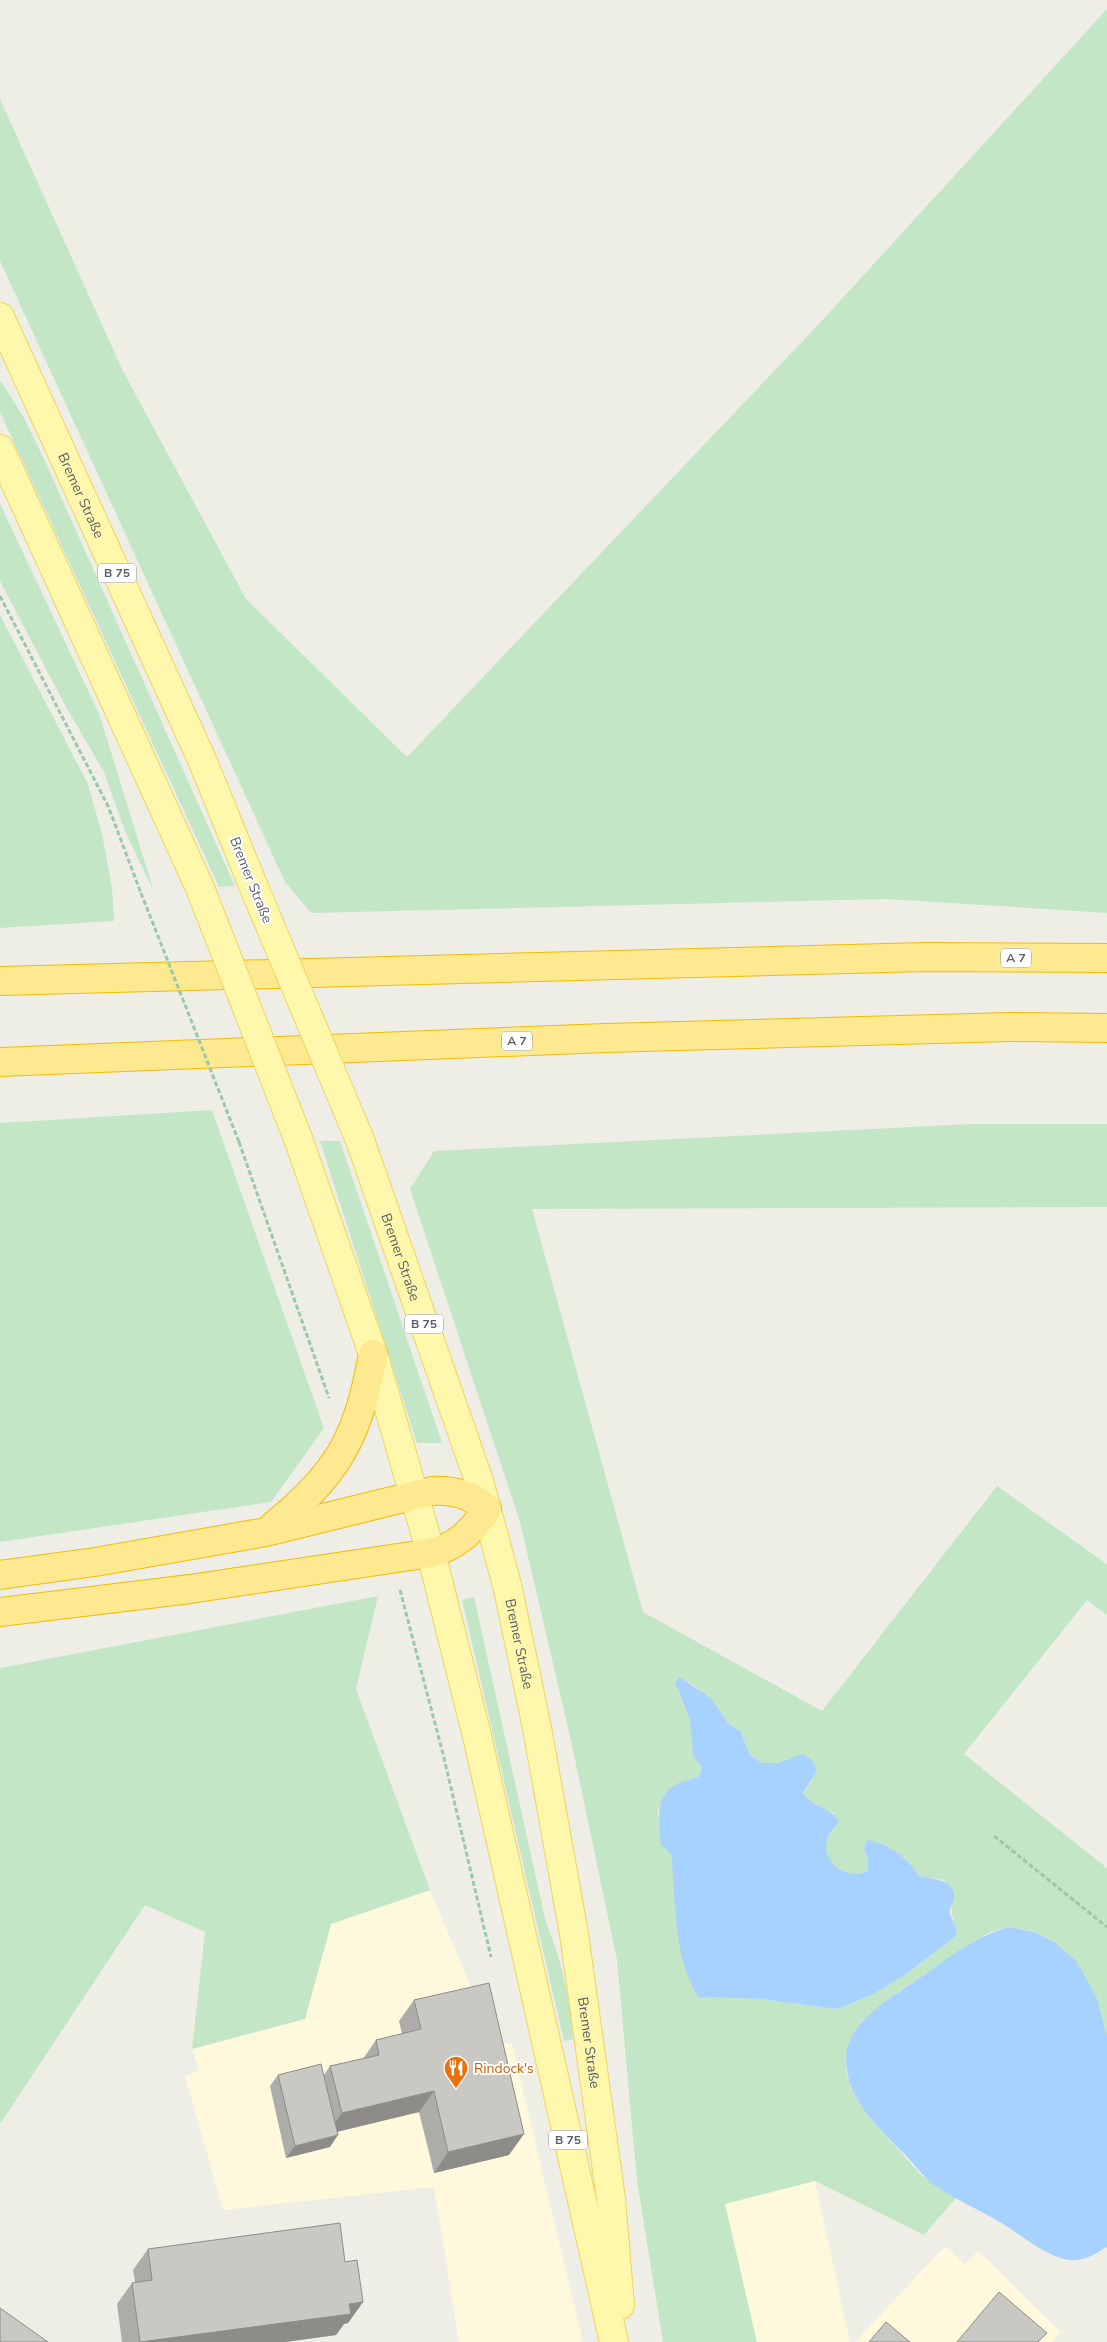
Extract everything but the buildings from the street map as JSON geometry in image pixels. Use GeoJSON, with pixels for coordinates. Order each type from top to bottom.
{"type":"FeatureCollection","features":[{"type":"Feature","properties":{"kind":"highway","name":"A 7"},"geometry":{"type":"LineString","coordinates":[[8,979],[925,957],[1107,958]]}},
{"type":"Feature","properties":{"kind":"highway","name":"A 7"},"geometry":{"type":"LineString","coordinates":[[8,1062],[606,1038],[1009,1027],[1107,1028]]}},
{"type":"Feature","properties":{"kind":"highway"},"geometry":{"type":"LineString","coordinates":[[266,1532],[313,1493],[339,1459],[357,1422],[365,1396],[373,1354]]}},
{"type":"Feature","properties":{"kind":"highway"},"geometry":{"type":"LineString","coordinates":[[0,1575],[104,1560],[266,1532],[432,1491],[453,1491],[476,1500],[487,1509],[473,1528],[459,1542],[431,1553],[190,1589],[0,1612]]}},
{"type":"Feature","properties":{"kind":"main road","name":"Bremer Straße"},"geometry":{"type":"LineString","coordinates":[[0,317],[203,762],[360,1140],[487,1509],[508,1589],[535,1719],[574,1934],[611,2198],[622,2342]]}},
{"type":"Feature","properties":{"kind":"main road","name":"B 75"},"geometry":{"type":"LineString","coordinates":[[0,449],[200,888],[299,1141],[373,1354],[431,1553],[482,1755],[614,2342]]}},
{"type":"Feature","properties":{"kind":"path"},"geometry":{"type":"LineString","coordinates":[[0,596],[108,806],[239,1142],[327,1394],[332,1402]]}},
{"type":"Feature","properties":{"kind":"path"},"geometry":{"type":"LineString","coordinates":[[402,1599],[443,1754],[494,1966]]}},
{"type":"Feature","properties":{"kind":"path"},"geometry":{"type":"LineString","coordinates":[[994,1836],[1107,1927]]}},
{"type":"Feature","properties":{"kind":"shaded area"},"geometry":{"type":"Polygon","coordinates":[[[430,1890],[495,2043],[512,2044],[583,2342],[459,2342],[434,2187],[223,2210],[185,2076],[199,2071],[192,2049],[305,2019],[331,1924],[430,1890]]]}},
{"type":"Feature","properties":{"kind":"shaded area"},"geometry":{"type":"Polygon","coordinates":[[[716,2175],[815,2181],[850,2342],[753,2342],[716,2175]]]}},
{"type":"Feature","properties":{"kind":"shaded area"},"geometry":{"type":"Polygon","coordinates":[[[945,2246],[965,2264],[978,2251],[1061,2332],[1052,2342],[855,2342],[945,2246]]]}},
{"type":"Feature","properties":{"kind":"green space"},"geometry":{"type":"Polygon","coordinates":[[[1107,9],[1107,913],[887,899],[311,913],[285,882],[0,261],[0,99],[122,369],[246,599],[407,757],[816,327],[1107,9]]]}},
{"type":"Feature","properties":{"kind":"green space"},"geometry":{"type":"Polygon","coordinates":[[[0,380],[23,416],[44,459],[235,886],[219,887],[0,412],[0,380]]]}},
{"type":"Feature","properties":{"kind":"green space"},"geometry":{"type":"Polygon","coordinates":[[[0,504],[100,716],[154,892],[125,831],[104,772],[66,707],[0,581],[0,504]]]}},
{"type":"Feature","properties":{"kind":"green space"},"geometry":{"type":"Polygon","coordinates":[[[0,615],[88,784],[102,834],[112,888],[114,921],[0,928],[0,615]]]}},
{"type":"Feature","properties":{"kind":"green space"},"geometry":{"type":"Polygon","coordinates":[[[212,1110],[324,1428],[271,1502],[0,1542],[0,1123],[212,1110]]]}},
{"type":"Feature","properties":{"kind":"green space"},"geometry":{"type":"Polygon","coordinates":[[[970,1124],[1107,1124],[1107,1207],[532,1209],[643,1612],[822,1711],[997,1486],[1107,1564],[1107,1615],[1087,1600],[964,1754],[1107,1868],[1107,2036],[1097,1998],[1053,1941],[1035,1932],[1009,1927],[990,1932],[896,1993],[862,2021],[847,2048],[846,2072],[855,2096],[870,2118],[921,2175],[956,2198],[924,2235],[815,2181],[725,2204],[757,2342],[663,2342],[637,2181],[617,1960],[572,1745],[520,1522],[410,1189],[434,1151],[970,1124]],[[689,1682],[678,1691],[690,1719],[693,1756],[702,1768],[698,1777],[675,1785],[663,1800],[658,1811],[660,1827],[671,1854],[680,1947],[699,1997],[761,1999],[837,2009],[872,1995],[905,1975],[957,1935],[951,1909],[954,1899],[944,1880],[919,1876],[914,1868],[896,1856],[864,1849],[868,1860],[868,1871],[861,1873],[846,1872],[834,1865],[829,1859],[826,1844],[834,1813],[810,1803],[803,1793],[812,1781],[790,1758],[777,1763],[762,1763],[750,1755],[741,1732],[728,1723],[704,1693],[689,1682]]]}},
{"type":"Feature","properties":{"kind":"green space"},"geometry":{"type":"Polygon","coordinates":[[[320,1141],[340,1141],[442,1443],[417,1443],[320,1141]]]}},
{"type":"Feature","properties":{"kind":"green space"},"geometry":{"type":"Polygon","coordinates":[[[378,1596],[356,1689],[430,1890],[331,1924],[305,2019],[192,2049],[205,1932],[145,1905],[0,2124],[0,1668],[378,1596]]]}},
{"type":"Feature","properties":{"kind":"green space"},"geometry":{"type":"Polygon","coordinates":[[[474,1597],[546,1923],[557,1952],[564,1980],[573,2039],[564,2041],[462,1600],[474,1597]]]}},
{"type":"Feature","properties":{"kind":"water"},"geometry":{"type":"Polygon","coordinates":[[[679,1677],[713,1701],[728,1723],[741,1732],[750,1755],[762,1763],[777,1763],[803,1754],[812,1760],[817,1771],[803,1793],[812,1802],[831,1813],[839,1821],[826,1842],[827,1854],[835,1866],[854,1874],[868,1871],[868,1860],[864,1849],[867,1840],[890,1848],[904,1858],[919,1876],[937,1879],[951,1887],[954,1892],[954,1899],[950,1913],[957,1935],[905,1975],[872,1995],[837,2009],[761,1999],[698,1997],[684,1964],[677,1928],[671,1854],[661,1845],[660,1829],[659,1812],[663,1797],[668,1790],[680,1782],[698,1777],[702,1768],[693,1756],[690,1719],[675,1683],[679,1677]]]}},
{"type":"Feature","properties":{"kind":"water"},"geometry":{"type":"Polygon","coordinates":[[[1009,1927],[1034,1932],[1053,1941],[1076,1961],[1097,1998],[1107,2036],[1107,2247],[1079,2260],[1069,2260],[1050,2254],[1000,2222],[933,2184],[875,2124],[856,2097],[850,2083],[847,2067],[847,2050],[857,2028],[875,2009],[961,1949],[984,1936],[1009,1927]]]}},
{"type":"Feature","properties":{"kind":"place","name":"Rindock's"},"geometry":{"type":"Point","coordinates":[456,2089]}}]}
